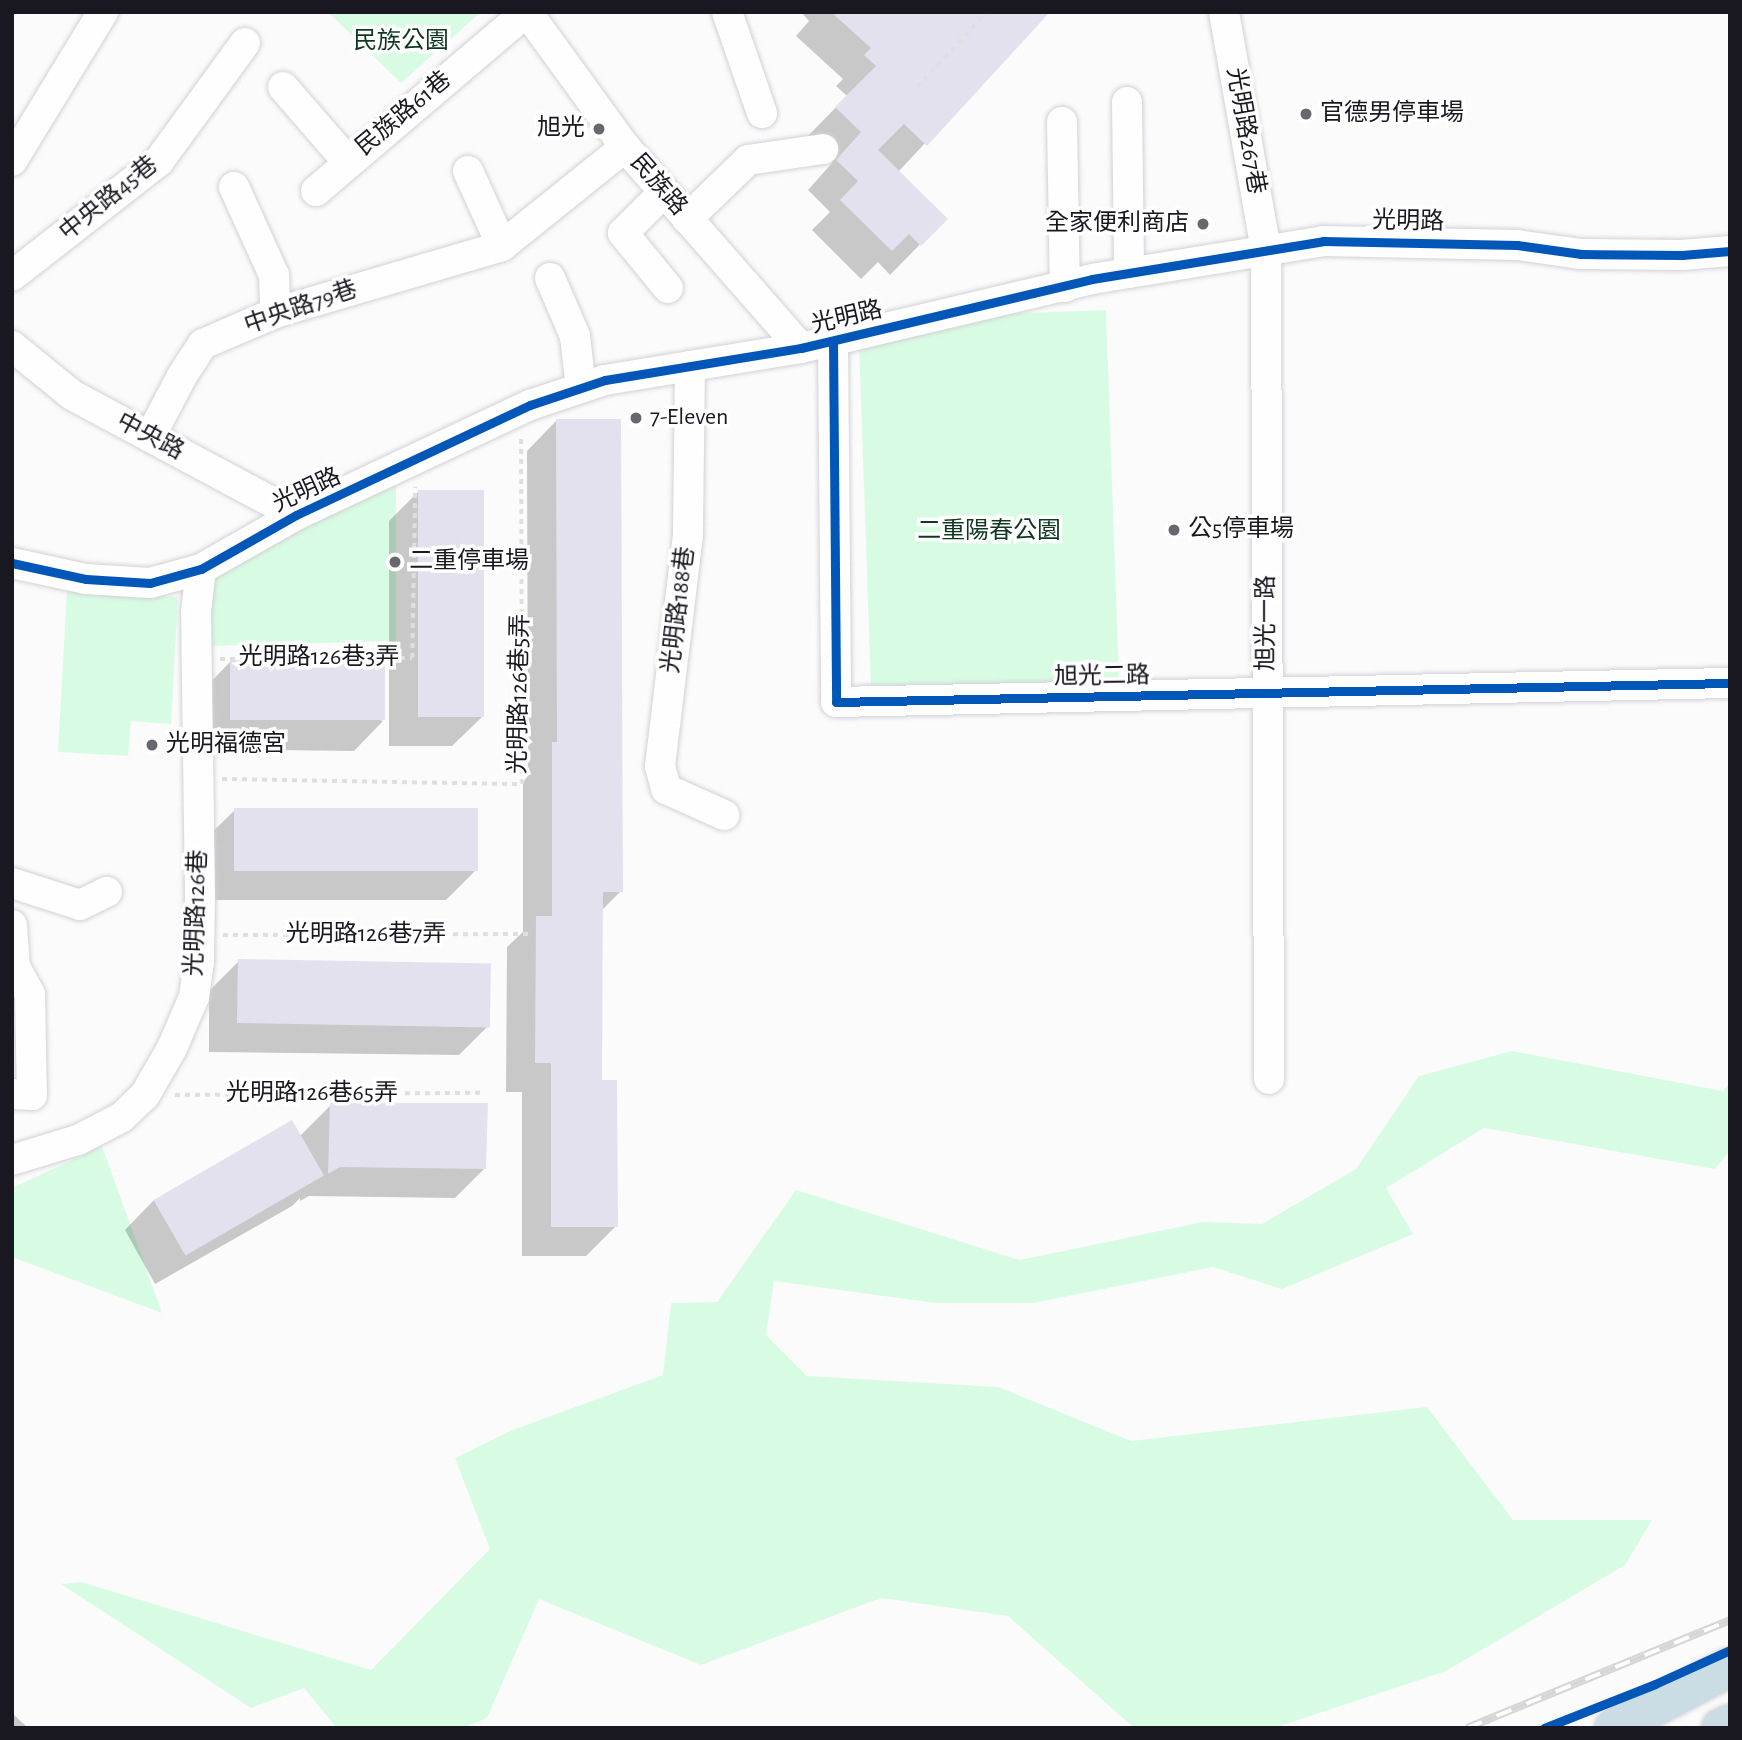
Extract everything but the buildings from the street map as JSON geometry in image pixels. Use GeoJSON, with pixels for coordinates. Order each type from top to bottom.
{"type":"FeatureCollection","features":[{"type":"Feature","properties":{"kind":"highway"},"geometry":{"type":"LineString","coordinates":[[1614,1728],[1730,1667]]}},
{"type":"Feature","properties":{"kind":"highway"},"geometry":{"type":"LineString","coordinates":[[1636,1728],[1730,1691]]}},
{"type":"Feature","properties":{"kind":"highway"},"geometry":{"type":"LineString","coordinates":[[1721,1728],[1730,1724]]}},
{"type":"Feature","properties":{"kind":"street"},"geometry":{"type":"LineString","coordinates":[[12,161],[103,12]]}},
{"type":"Feature","properties":{"kind":"street","name":"民族路"},"geometry":{"type":"LineString","coordinates":[[527,12],[625,147],[801,348]]}},
{"type":"Feature","properties":{"kind":"street","name":"民族路61巷"},"geometry":{"type":"LineString","coordinates":[[316,191],[347,161],[527,12]]}},
{"type":"Feature","properties":{"kind":"street"},"geometry":{"type":"LineString","coordinates":[[727,12],[762,113]]}},
{"type":"Feature","properties":{"kind":"street","name":"光明路267巷"},"geometry":{"type":"LineString","coordinates":[[1224,12],[1266,251]]}},
{"type":"Feature","properties":{"kind":"street","name":"中央路45巷"},"geometry":{"type":"LineString","coordinates":[[12,276],[159,161],[245,43]]}},
{"type":"Feature","properties":{"kind":"street"},"geometry":{"type":"LineString","coordinates":[[283,88],[347,161]]}},
{"type":"Feature","properties":{"kind":"street"},"geometry":{"type":"LineString","coordinates":[[1127,102],[1129,273]]}},
{"type":"Feature","properties":{"kind":"street"},"geometry":{"type":"LineString","coordinates":[[1062,122],[1065,287]]}},
{"type":"Feature","properties":{"kind":"street"},"geometry":{"type":"LineString","coordinates":[[468,171],[502,247],[625,147]]}},
{"type":"Feature","properties":{"kind":"street"},"geometry":{"type":"LineString","coordinates":[[687,219],[748,160],[823,149]]}},
{"type":"Feature","properties":{"kind":"street"},"geometry":{"type":"LineString","coordinates":[[234,187],[274,275],[275,313]]}},
{"type":"Feature","properties":{"kind":"street"},"geometry":{"type":"LineString","coordinates":[[664,192],[623,233],[668,288]]}},
{"type":"Feature","properties":{"kind":"street","name":"光明路"},"geometry":{"type":"LineString","coordinates":[[12,563],[86,579],[150,583],[201,569],[296,515],[521,410],[605,380],[801,348],[1129,273],[1323,241],[1435,241],[1517,245],[1581,254],[1682,255],[1730,251]]}},
{"type":"Feature","properties":{"kind":"street","name":"中央路79巷"},"geometry":{"type":"LineString","coordinates":[[150,437],[182,376],[203,344],[275,313],[502,247]]}},
{"type":"Feature","properties":{"kind":"street","name":"旭光一路"},"geometry":{"type":"LineString","coordinates":[[1266,251],[1269,1079]]}},
{"type":"Feature","properties":{"kind":"street"},"geometry":{"type":"LineString","coordinates":[[550,278],[575,336],[581,388]]}},
{"type":"Feature","properties":{"kind":"street","name":"旭光二路"},"geometry":{"type":"LineString","coordinates":[[833,341],[836,702],[1730,683]]}},
{"type":"Feature","properties":{"kind":"street","name":"中央路"},"geometry":{"type":"LineString","coordinates":[[12,346],[72,395],[296,515]]}},
{"type":"Feature","properties":{"kind":"street","name":"光明路188巷"},"geometry":{"type":"LineString","coordinates":[[690,366],[688,535],[660,766],[666,789],[723,815]]}},
{"type":"Feature","properties":{"kind":"street","name":"光明路126巷"},"geometry":{"type":"LineString","coordinates":[[12,1160],[78,1140],[122,1117],[145,1095],[172,1048],[194,997],[199,935],[196,612],[201,569]]}},
{"type":"Feature","properties":{"kind":"street"},"geometry":{"type":"LineString","coordinates":[[12,883],[80,905],[107,892]]}},
{"type":"Feature","properties":{"kind":"street"},"geometry":{"type":"LineString","coordinates":[[12,925],[15,967],[30,994],[32,1095],[12,1094]]}},
{"type":"Feature","properties":{"kind":"path"},"geometry":{"type":"LineString","coordinates":[[917,87],[987,12]]}},
{"type":"Feature","properties":{"kind":"green space","name":"民族公園"},"geometry":{"type":"Polygon","coordinates":[[[328,12],[481,12],[401,83],[328,12]]]}},
{"type":"Feature","properties":{"kind":"green space","name":"二重陽春公園"},"geometry":{"type":"Polygon","coordinates":[[[1106,310],[1119,681],[871,689],[858,319],[1106,310]]]}},
{"type":"Feature","properties":{"kind":"green space"},"geometry":{"type":"Polygon","coordinates":[[[396,479],[396,641],[209,646],[213,580],[307,521],[396,479]]]}},
{"type":"Feature","properties":{"kind":"green space"},"geometry":{"type":"Polygon","coordinates":[[[67,591],[178,597],[171,724],[131,721],[128,756],[58,752],[67,591]]]}},
{"type":"Feature","properties":{"kind":"green space"},"geometry":{"type":"Polygon","coordinates":[[[1512,1051],[1723,1091],[1730,1082],[1730,1151],[1715,1169],[1484,1128],[1386,1188],[1413,1234],[1282,1289],[1213,1267],[1033,1303],[935,1303],[774,1281],[766,1335],[807,1376],[998,1387],[1131,1441],[1427,1407],[1513,1520],[1652,1520],[1625,1565],[1446,1671],[1274,1728],[1134,1728],[1008,1616],[881,1598],[701,1665],[539,1599],[487,1718],[463,1728],[337,1728],[304,1688],[251,1708],[61,1584],[81,1582],[371,1670],[490,1549],[455,1458],[510,1431],[663,1375],[671,1303],[717,1302],[796,1190],[1020,1260],[1203,1222],[1262,1224],[1356,1169],[1419,1076],[1512,1051]]]}},
{"type":"Feature","properties":{"kind":"green space"},"geometry":{"type":"Polygon","coordinates":[[[102,1146],[162,1313],[12,1257],[12,1188],[102,1146]]]}},
{"type":"Feature","properties":{"kind":"railway"},"geometry":{"type":"LineString","coordinates":[[1467,1728],[1730,1620]]}},
{"type":"Feature","properties":{"kind":"cycle path"},"geometry":{"type":"LineString","coordinates":[[12,563],[86,579],[150,583],[201,569],[296,515],[530,405],[605,380],[801,348],[1092,279],[1323,241],[1517,245],[1581,254],[1682,255],[1730,251]]}},
{"type":"Feature","properties":{"kind":"cycle path"},"geometry":{"type":"LineString","coordinates":[[833,341],[836,702],[1730,683]]}},
{"type":"Feature","properties":{"kind":"cycle path"},"geometry":{"type":"LineString","coordinates":[[1544,1728],[1655,1684],[1730,1650]]}},
{"type":"Feature","properties":{"kind":"place","name":"官德男停車場"},"geometry":{"type":"Point","coordinates":[1306,114]}},
{"type":"Feature","properties":{"kind":"place","name":"旭光"},"geometry":{"type":"Point","coordinates":[599,129]}},
{"type":"Feature","properties":{"kind":"place","name":"全家便利商店"},"geometry":{"type":"Point","coordinates":[1203,224]}},
{"type":"Feature","properties":{"kind":"place","name":"7-Eleven"},"geometry":{"type":"Point","coordinates":[636,418]}},
{"type":"Feature","properties":{"kind":"place","name":"公5停車場"},"geometry":{"type":"Point","coordinates":[1174,530]}},
{"type":"Feature","properties":{"kind":"place","name":"二重停車場"},"geometry":{"type":"Point","coordinates":[395,562]}},
{"type":"Feature","properties":{"kind":"place","name":"光明福德宮"},"geometry":{"type":"Point","coordinates":[152,745]}}]}
